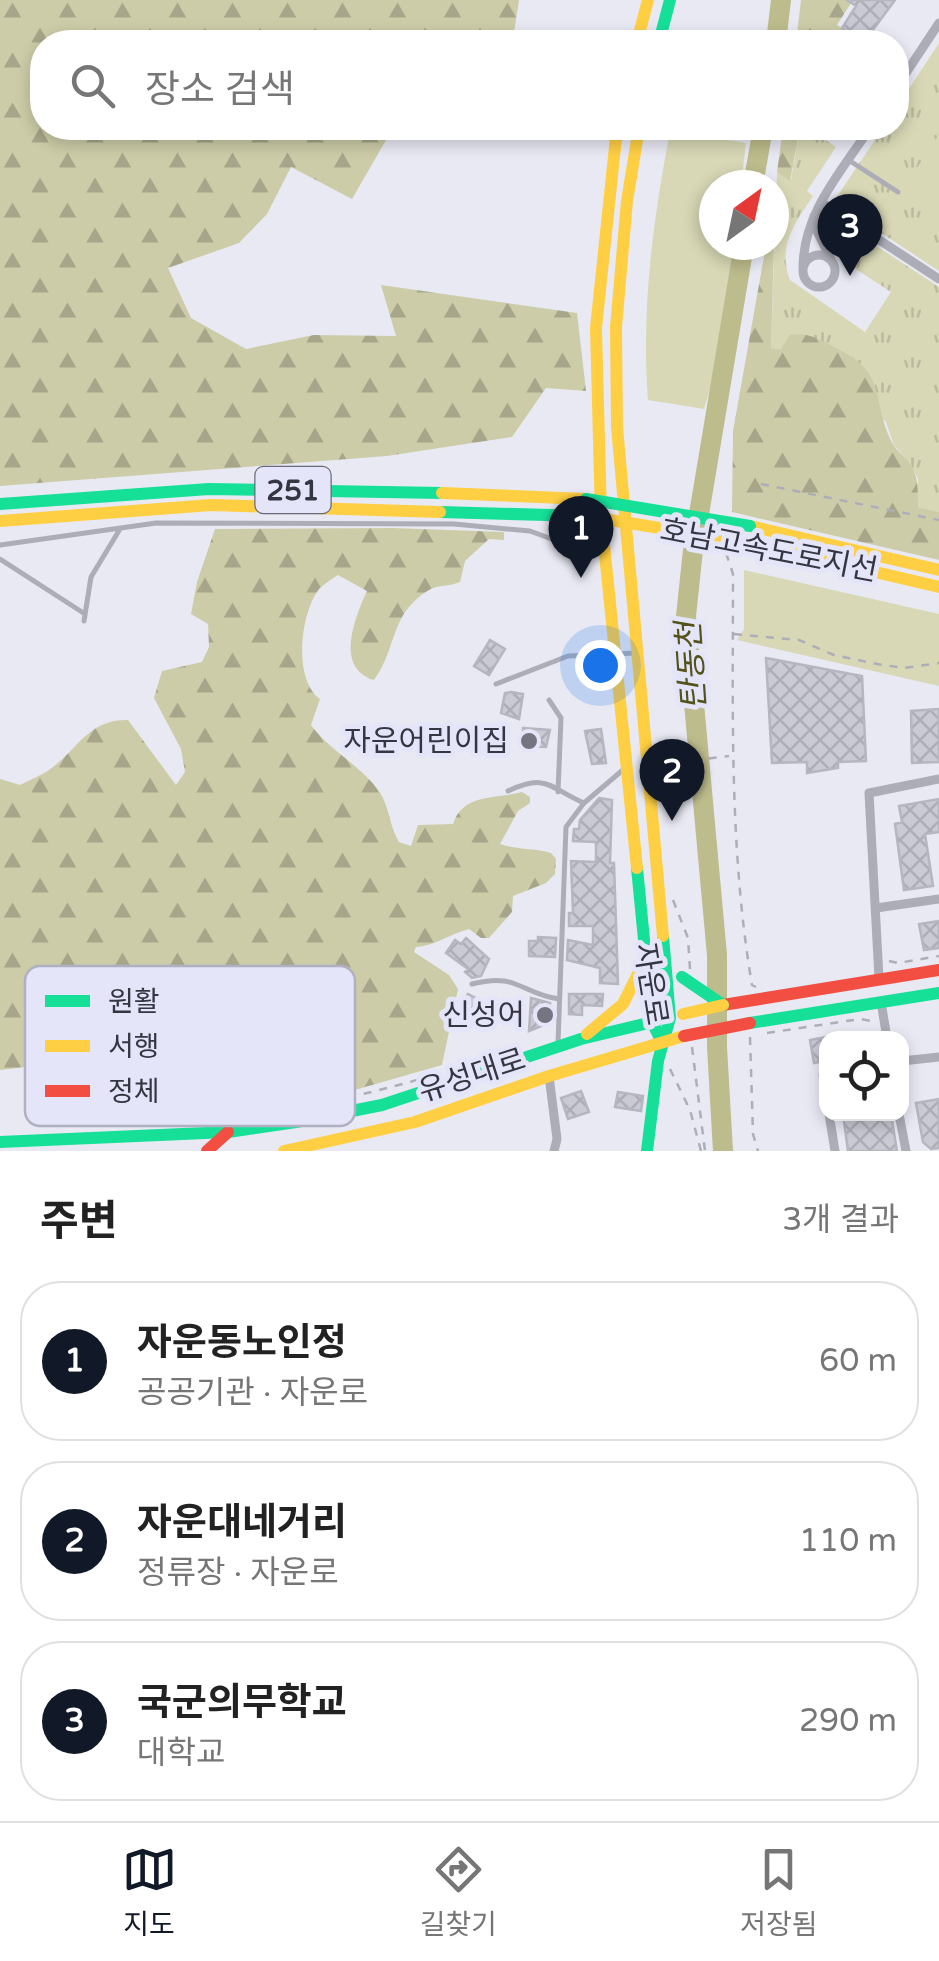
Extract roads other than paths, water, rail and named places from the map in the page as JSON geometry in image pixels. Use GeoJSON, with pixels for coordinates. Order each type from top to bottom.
{"type":"FeatureCollection","features":[{"type":"Feature","properties":{"kind":"main road"},"geometry":{"type":"LineString","coordinates":[[640,30],[648,0]]}},
{"type":"Feature","properties":{"kind":"main road"},"geometry":{"type":"LineString","coordinates":[[662,30],[670,0]]}},
{"type":"Feature","properties":{"kind":"main road","name":"자운로"},"geometry":{"type":"LineString","coordinates":[[616,140],[596,328],[604,552],[652,1022],[662,1042]]}},
{"type":"Feature","properties":{"kind":"main road","name":"자운로"},"geometry":{"type":"LineString","coordinates":[[637,140],[627,201],[616,327],[616,427],[666,964],[676,1016],[662,1042]]}},
{"type":"Feature","properties":{"kind":"main road","name":"호남고속도로지선"},"geometry":{"type":"LineString","coordinates":[[0,504],[209,489],[379,490],[586,500],[750,526],[939,570]]}},
{"type":"Feature","properties":{"kind":"main road","name":"호남고속도로지선"},"geometry":{"type":"LineString","coordinates":[[0,520],[211,504],[585,516],[747,542],[939,586]]}},
{"type":"Feature","properties":{"kind":"main road"},"geometry":{"type":"LineString","coordinates":[[581,1038],[620,1012],[646,959]]}},
{"type":"Feature","properties":{"kind":"main road"},"geometry":{"type":"LineString","coordinates":[[666,964],[723,1005]]}},
{"type":"Feature","properties":{"kind":"main road","name":"유성대로"},"geometry":{"type":"LineString","coordinates":[[355,1110],[382,1105],[581,1038],[723,1005],[939,970]]}},
{"type":"Feature","properties":{"kind":"main road","name":"유성대로"},"geometry":{"type":"LineString","coordinates":[[284,1151],[415,1122],[684,1036],[749,1031],[939,993]]}},
{"type":"Feature","properties":{"kind":"main road"},"geometry":{"type":"LineString","coordinates":[[647,1151],[662,1042]]}},
{"type":"Feature","properties":{"kind":"main road","name":"유성대로"},"geometry":{"type":"LineString","coordinates":[[0,1142],[228,1132],[262,1126]]}},
{"type":"Feature","properties":{"kind":"main road"},"geometry":{"type":"LineString","coordinates":[[207,1151],[228,1132]]}},
{"type":"Feature","properties":{"kind":"street"},"geometry":{"type":"LineString","coordinates":[[909,68],[939,23]]}},
{"type":"Feature","properties":{"kind":"street"},"geometry":{"type":"LineString","coordinates":[[814,212],[815,227],[833,264],[832,280],[818,286],[808,282],[803,268],[804,238],[814,212],[862,140]]}},
{"type":"Feature","properties":{"kind":"street"},"geometry":{"type":"LineString","coordinates":[[822,202],[939,279]]}},
{"type":"Feature","properties":{"kind":"street"},"geometry":{"type":"LineString","coordinates":[[803,268],[816,255],[833,264]]}},
{"type":"Feature","properties":{"kind":"street"},"geometry":{"type":"LineString","coordinates":[[880,978],[869,793],[939,779]]}},
{"type":"Feature","properties":{"kind":"street"},"geometry":{"type":"LineString","coordinates":[[876,908],[939,899]]}},
{"type":"Feature","properties":{"kind":"street"},"geometry":{"type":"LineString","coordinates":[[881,1002],[886,1031]]}},
{"type":"Feature","properties":{"kind":"street"},"geometry":{"type":"LineString","coordinates":[[909,1060],[939,1057]]}},
{"type":"Feature","properties":{"kind":"street"},"geometry":{"type":"LineString","coordinates":[[550,1076],[558,1139],[554,1151]]}},
{"type":"Feature","properties":{"kind":"street"},"geometry":{"type":"LineString","coordinates":[[830,1121],[835,1151]]}},
{"type":"Feature","properties":{"kind":"street"},"geometry":{"type":"LineString","coordinates":[[901,1121],[906,1151]]}},
{"type":"Feature","properties":{"kind":"lane"},"geometry":{"type":"LineString","coordinates":[[849,160],[898,192]]}},
{"type":"Feature","properties":{"kind":"lane"},"geometry":{"type":"LineString","coordinates":[[0,545],[156,523],[217,521],[454,524],[530,531],[592,554],[604,552]]}},
{"type":"Feature","properties":{"kind":"lane"},"geometry":{"type":"LineString","coordinates":[[0,560],[85,617],[91,578],[120,529]]}},
{"type":"Feature","properties":{"kind":"lane"},"geometry":{"type":"LineString","coordinates":[[496,684],[568,656],[636,652]]}},
{"type":"Feature","properties":{"kind":"lane"},"geometry":{"type":"LineString","coordinates":[[548,700],[561,718],[558,792]]}},
{"type":"Feature","properties":{"kind":"lane"},"geometry":{"type":"LineString","coordinates":[[558,1046],[566,827],[584,803],[626,767]]}},
{"type":"Feature","properties":{"kind":"lane"},"geometry":{"type":"LineString","coordinates":[[508,791],[526,781],[542,780],[584,803]]}},
{"type":"Feature","properties":{"kind":"lane"},"geometry":{"type":"LineString","coordinates":[[472,984],[507,979],[560,999]]}},
{"type":"Feature","properties":{"kind":"waterway","name":"탄동천"},"geometry":{"type":"LineString","coordinates":[[777,30],[781,0]]}},
{"type":"Feature","properties":{"kind":"waterway","name":"탄동천"},"geometry":{"type":"LineString","coordinates":[[756,170],[761,140]]}},
{"type":"Feature","properties":{"kind":"waterway","name":"탄동천"},"geometry":{"type":"LineString","coordinates":[[723,1151],[717,955],[686,616],[693,550],[741,260]]}},
{"type":"Feature","properties":{"kind":"place","name":"국군의무학교"},"geometry":{"type":"Point","coordinates":[850,276]}},
{"type":"Feature","properties":{"kind":"place","name":"자운동노인정"},"geometry":{"type":"Point","coordinates":[581,578]}},
{"type":"Feature","properties":{"kind":"place","name":"자운어린이집"},"geometry":{"type":"Point","coordinates":[529,741]}},
{"type":"Feature","properties":{"kind":"place","name":"자운대네거리"},"geometry":{"type":"Point","coordinates":[672,821]}},
{"type":"Feature","properties":{"kind":"place","name":"신성어"},"geometry":{"type":"Point","coordinates":[545,1015]}}]}
